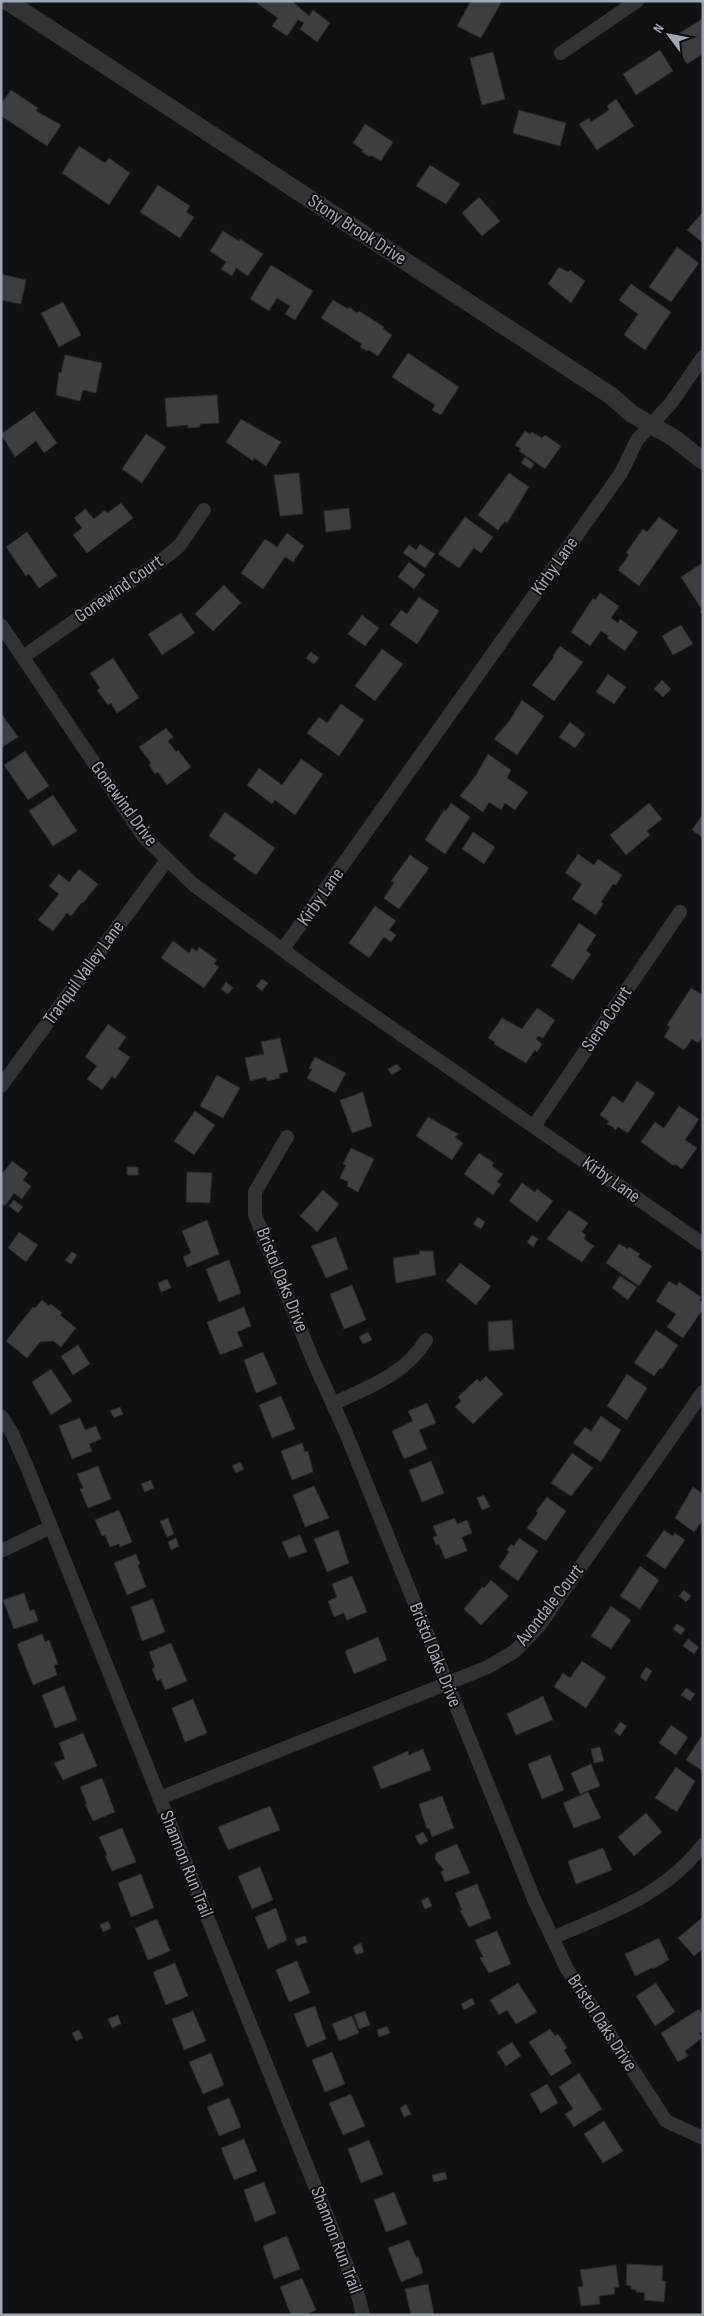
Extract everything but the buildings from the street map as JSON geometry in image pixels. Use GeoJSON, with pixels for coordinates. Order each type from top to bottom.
{"type":"FeatureCollection","features":[{"type":"Feature","properties":{"kind":"street","name":"Stony Brook Drive"},"geometry":{"type":"LineString","coordinates":[[7,1],[602,390],[632,414],[674,438],[703,461]]}},
{"type":"Feature","properties":{"kind":"street"},"geometry":{"type":"LineString","coordinates":[[561,53],[637,1]]}},
{"type":"Feature","properties":{"kind":"street","name":"Kirby Lane"},"geometry":{"type":"LineString","coordinates":[[703,358],[671,402],[637,440],[621,473],[283,949],[347,997],[703,1244]]}},
{"type":"Feature","properties":{"kind":"street","name":"Gonewind Court"},"geometry":{"type":"LineString","coordinates":[[23,657],[167,556],[179,546],[204,510]]}},
{"type":"Feature","properties":{"kind":"street","name":"Gonewind Drive"},"geometry":{"type":"LineString","coordinates":[[1,625],[144,837],[194,885],[283,949]]}},
{"type":"Feature","properties":{"kind":"street","name":"Tranquil Valley Lane"},"geometry":{"type":"LineString","coordinates":[[1,1086],[167,860]]}},
{"type":"Feature","properties":{"kind":"street","name":"Siena Court"},"geometry":{"type":"LineString","coordinates":[[534,1126],[680,912]]}},
{"type":"Feature","properties":{"kind":"street","name":"Bristol Oaks Drive"},"geometry":{"type":"LineString","coordinates":[[287,1137],[255,1192],[255,1215],[534,1898],[567,1969],[666,2121],[703,2138]]}},
{"type":"Feature","properties":{"kind":"street"},"geometry":{"type":"LineString","coordinates":[[333,1404],[390,1376],[413,1358],[426,1340]]}},
{"type":"Feature","properties":{"kind":"street","name":"Avondale Court"},"geometry":{"type":"LineString","coordinates":[[160,1798],[446,1684],[505,1658],[527,1640],[545,1618],[703,1392]]}},
{"type":"Feature","properties":{"kind":"street","name":"Shannon Run Trail"},"geometry":{"type":"LineString","coordinates":[[1,1416],[12,1433],[27,1467],[160,1798],[357,2291],[362,2315]]}},
{"type":"Feature","properties":{"kind":"street"},"geometry":{"type":"LineString","coordinates":[[1,1551],[51,1527]]}},
{"type":"Feature","properties":{"kind":"street"},"geometry":{"type":"LineString","coordinates":[[552,1938],[646,1896],[680,1872],[703,1845]]}}]}
